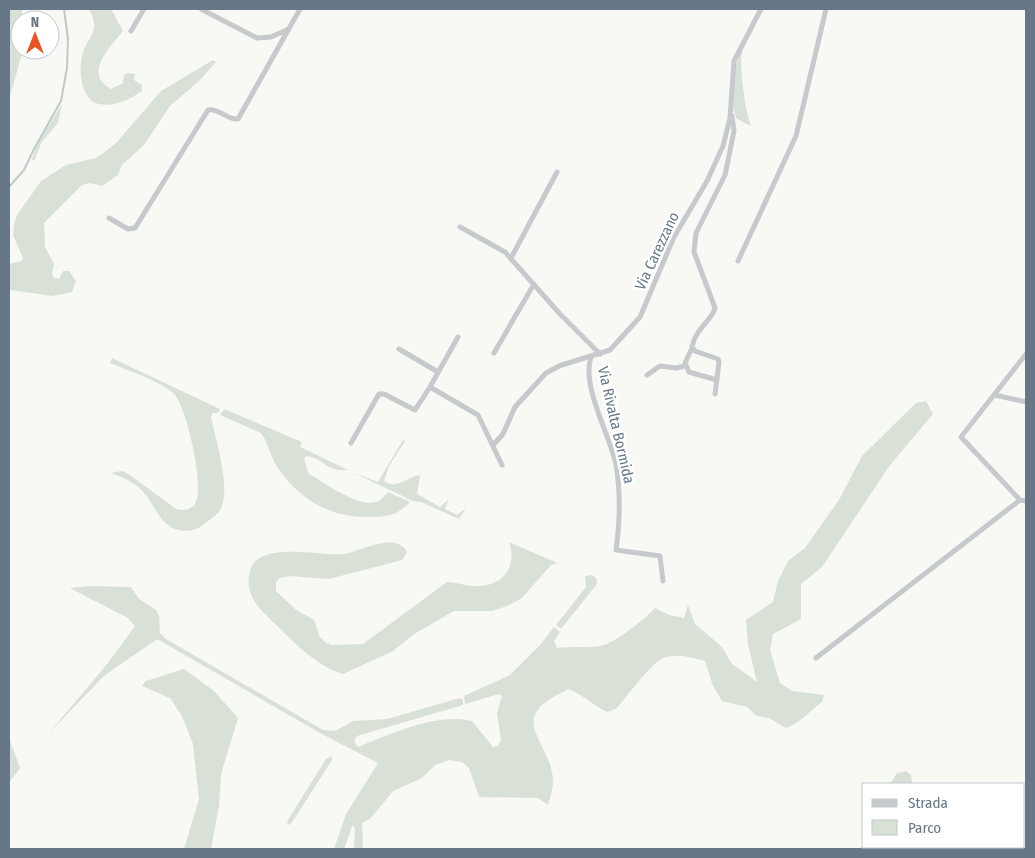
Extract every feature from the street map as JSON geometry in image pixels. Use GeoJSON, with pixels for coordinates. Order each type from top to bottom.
{"type":"FeatureCollection","features":[{"type":"Feature","properties":{"kind":"street"},"geometry":{"type":"LineString","coordinates":[[131,31],[144,9]]}},
{"type":"Feature","properties":{"kind":"street"},"geometry":{"type":"LineString","coordinates":[[201,9],[257,38],[271,37],[288,29]]}},
{"type":"Feature","properties":{"kind":"street"},"geometry":{"type":"LineString","coordinates":[[109,218],[128,229],[135,228],[207,110],[213,109],[233,119],[238,119],[300,9]]}},
{"type":"Feature","properties":{"kind":"street","name":"Via Carezzano"},"geometry":{"type":"LineString","coordinates":[[494,444],[503,434],[515,406],[544,375],[559,366],[600,354],[617,344],[642,312],[677,231],[716,163],[726,139],[731,114],[734,61],[761,9]]}},
{"type":"Feature","properties":{"kind":"street"},"geometry":{"type":"LineString","coordinates":[[738,260],[796,136],[826,9]]}},
{"type":"Feature","properties":{"kind":"street"},"geometry":{"type":"LineString","coordinates":[[685,366],[699,330],[715,311],[714,301],[694,252],[693,243],[698,228],[725,175],[734,131],[731,114]]}},
{"type":"Feature","properties":{"kind":"street"},"geometry":{"type":"LineString","coordinates":[[511,258],[557,172]]}},
{"type":"Feature","properties":{"kind":"street"},"geometry":{"type":"LineString","coordinates":[[460,227],[498,246],[600,354]]}},
{"type":"Feature","properties":{"kind":"street"},"geometry":{"type":"LineString","coordinates":[[494,353],[534,284]]}},
{"type":"Feature","properties":{"kind":"street"},"geometry":{"type":"LineString","coordinates":[[350,443],[379,394],[384,394],[415,410],[430,388],[458,337]]}},
{"type":"Feature","properties":{"kind":"street"},"geometry":{"type":"LineString","coordinates":[[692,348],[718,359],[720,366],[715,394]]}},
{"type":"Feature","properties":{"kind":"street"},"geometry":{"type":"LineString","coordinates":[[399,350],[438,372]]}},
{"type":"Feature","properties":{"kind":"street"},"geometry":{"type":"LineString","coordinates":[[1020,500],[961,437],[1026,354]]}},
{"type":"Feature","properties":{"kind":"street","name":"Via Rivalta Bormida"},"geometry":{"type":"LineString","coordinates":[[590,357],[588,367],[590,382],[611,446],[617,477],[620,522],[616,550],[660,556],[663,581]]}},
{"type":"Feature","properties":{"kind":"street"},"geometry":{"type":"LineString","coordinates":[[647,375],[660,366],[676,368],[685,366]]}},
{"type":"Feature","properties":{"kind":"street"},"geometry":{"type":"LineString","coordinates":[[685,366],[689,372],[717,380]]}},
{"type":"Feature","properties":{"kind":"street"},"geometry":{"type":"LineString","coordinates":[[430,388],[477,413],[494,444],[502,465]]}},
{"type":"Feature","properties":{"kind":"street"},"geometry":{"type":"LineString","coordinates":[[995,395],[1026,402]]}},
{"type":"Feature","properties":{"kind":"street"},"geometry":{"type":"LineString","coordinates":[[816,658],[1020,500],[1026,500]]}},
{"type":"Feature","properties":{"kind":"green space"},"geometry":{"type":"Polygon","coordinates":[[[9,9],[22,9],[10,10],[10,60],[20,60],[9,100],[9,9]]]}},
{"type":"Feature","properties":{"kind":"green space"},"geometry":{"type":"Polygon","coordinates":[[[89,9],[111,9],[123,31],[102,60],[99,76],[103,83],[111,89],[123,83],[124,75],[128,73],[135,74],[134,80],[142,85],[142,91],[120,103],[108,105],[95,103],[90,99],[83,86],[81,79],[82,56],[94,28],[94,20],[89,9]]]}},
{"type":"Feature","properties":{"kind":"green space"},"geometry":{"type":"Polygon","coordinates":[[[742,50],[743,88],[751,126],[737,119],[733,104],[733,84],[742,50]]]}},
{"type":"Feature","properties":{"kind":"green space"},"geometry":{"type":"Polygon","coordinates":[[[213,60],[216,62],[200,80],[170,106],[144,145],[122,165],[118,175],[102,186],[90,183],[82,185],[44,223],[45,247],[54,264],[52,274],[54,278],[59,279],[63,271],[69,271],[76,281],[72,292],[53,296],[10,290],[9,293],[9,264],[22,261],[23,258],[13,235],[14,225],[17,215],[41,181],[66,165],[96,158],[105,152],[117,142],[161,91],[213,60]]]}},
{"type":"Feature","properties":{"kind":"green space"},"geometry":{"type":"Polygon","coordinates":[[[62,104],[58,123],[41,143],[35,159],[31,161],[38,143],[62,104]]]}},
{"type":"Feature","properties":{"kind":"green space"},"geometry":{"type":"Polygon","coordinates":[[[112,358],[220,409],[218,413],[213,413],[211,416],[224,480],[222,505],[218,513],[197,529],[182,531],[174,529],[156,512],[142,490],[125,479],[110,473],[122,471],[130,475],[176,509],[187,509],[196,502],[198,481],[196,465],[189,431],[180,403],[175,395],[162,385],[110,363],[112,358]]]}},
{"type":"Feature","properties":{"kind":"green space"},"geometry":{"type":"Polygon","coordinates":[[[926,401],[933,414],[890,465],[822,567],[801,584],[801,619],[773,634],[770,650],[780,683],[792,691],[824,695],[822,702],[801,720],[786,728],[769,718],[757,716],[747,707],[722,701],[713,686],[705,661],[684,656],[663,658],[639,681],[616,709],[607,712],[569,689],[549,700],[538,710],[534,720],[535,731],[551,767],[553,781],[548,805],[538,798],[479,797],[469,768],[462,762],[449,760],[435,765],[422,778],[393,791],[370,819],[362,823],[363,849],[354,849],[355,830],[353,824],[344,849],[334,849],[346,814],[378,763],[320,733],[159,640],[156,640],[105,675],[49,733],[108,663],[135,626],[128,618],[70,588],[90,586],[131,587],[139,599],[156,610],[159,616],[160,633],[166,639],[323,730],[335,731],[353,721],[387,719],[460,698],[463,700],[463,705],[357,736],[354,741],[358,747],[414,726],[444,719],[472,721],[493,747],[498,746],[501,740],[497,713],[502,696],[499,694],[465,704],[464,696],[510,675],[541,644],[554,627],[560,632],[554,641],[557,648],[600,646],[621,636],[655,608],[669,615],[684,618],[688,605],[695,624],[722,647],[732,664],[757,682],[748,645],[746,620],[773,602],[778,581],[788,561],[805,548],[839,500],[862,456],[916,403],[926,401]]]}},
{"type":"Feature","properties":{"kind":"green space"},"geometry":{"type":"Polygon","coordinates":[[[224,409],[302,442],[300,447],[348,470],[334,469],[312,457],[306,456],[304,459],[308,473],[351,498],[369,503],[378,501],[388,492],[410,502],[396,513],[386,516],[354,516],[328,510],[306,498],[287,479],[275,464],[261,433],[220,415],[224,409]]]}},
{"type":"Feature","properties":{"kind":"green space"},"geometry":{"type":"Polygon","coordinates":[[[403,440],[405,441],[389,466],[384,481],[397,484],[420,475],[417,494],[440,507],[449,499],[445,509],[457,515],[466,508],[459,519],[421,502],[413,501],[354,473],[378,482],[403,440]]]}},
{"type":"Feature","properties":{"kind":"green space"},"geometry":{"type":"Polygon","coordinates":[[[509,542],[557,563],[551,565],[522,598],[507,606],[492,611],[454,611],[414,634],[393,651],[343,674],[324,665],[298,645],[259,607],[250,590],[249,575],[253,564],[262,557],[275,553],[344,554],[378,544],[395,543],[402,546],[407,552],[402,560],[329,579],[290,576],[280,578],[276,582],[276,591],[296,610],[314,620],[320,637],[326,643],[332,645],[363,644],[447,582],[484,586],[500,580],[509,568],[511,560],[509,542]]]}},
{"type":"Feature","properties":{"kind":"green space"},"geometry":{"type":"Polygon","coordinates":[[[592,575],[596,578],[597,584],[561,629],[556,625],[586,587],[585,576],[592,575]]]}},
{"type":"Feature","properties":{"kind":"green space"},"geometry":{"type":"Polygon","coordinates":[[[184,669],[214,691],[238,718],[221,774],[219,806],[211,849],[184,849],[199,799],[193,744],[182,716],[170,698],[142,686],[146,681],[184,669]]]}},
{"type":"Feature","properties":{"kind":"green space"},"geometry":{"type":"Polygon","coordinates":[[[9,738],[20,768],[9,783],[9,738]]]}},
{"type":"Feature","properties":{"kind":"green space"},"geometry":{"type":"Polygon","coordinates":[[[332,756],[332,760],[291,824],[287,825],[288,820],[326,759],[332,756]]]}},
{"type":"Feature","properties":{"kind":"green space"},"geometry":{"type":"Polygon","coordinates":[[[906,771],[911,775],[912,783],[891,783],[897,773],[906,771]]]}},
{"type":"Feature","properties":{"kind":"green space"},"geometry":{"type":"Polygon","coordinates":[[[890,848],[933,849],[890,849],[890,848]]]}},
{"type":"Feature","properties":{"kind":"waterway"},"geometry":{"type":"LineString","coordinates":[[9,187],[24,170],[61,101],[67,68],[68,39],[64,9]]}}]}
